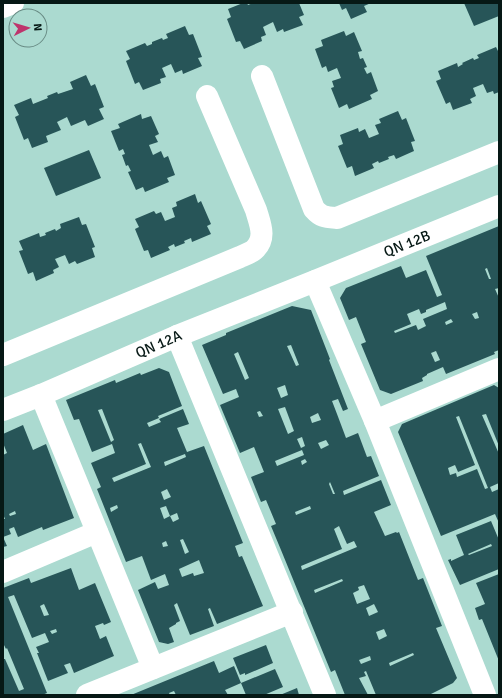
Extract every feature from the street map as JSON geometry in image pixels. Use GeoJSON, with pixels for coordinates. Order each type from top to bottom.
{"type":"FeatureCollection","features":[{"type":"Feature","properties":{"kind":"street"},"geometry":{"type":"LineString","coordinates":[[3,7],[13,3]]}},
{"type":"Feature","properties":{"kind":"street"},"geometry":{"type":"LineString","coordinates":[[262,76],[314,209],[319,215],[337,218],[499,152]]}},
{"type":"Feature","properties":{"kind":"street"},"geometry":{"type":"LineString","coordinates":[[3,355],[240,257],[253,250],[259,244],[262,236],[261,226],[256,210],[207,96]]}},
{"type":"Feature","properties":{"kind":"street","name":"QN 12B"},"geometry":{"type":"LineString","coordinates":[[315,281],[499,206]]}},
{"type":"Feature","properties":{"kind":"street"},"geometry":{"type":"LineString","coordinates":[[315,281],[375,421],[487,693]]}},
{"type":"Feature","properties":{"kind":"street","name":"QN 12A"},"geometry":{"type":"LineString","coordinates":[[3,410],[177,336],[315,281]]}},
{"type":"Feature","properties":{"kind":"street"},"geometry":{"type":"LineString","coordinates":[[177,336],[325,695]]}},
{"type":"Feature","properties":{"kind":"street"},"geometry":{"type":"LineString","coordinates":[[375,421],[499,369]]}},
{"type":"Feature","properties":{"kind":"street"},"geometry":{"type":"LineString","coordinates":[[41,395],[153,668]]}},
{"type":"Feature","properties":{"kind":"street"},"geometry":{"type":"LineString","coordinates":[[3,572],[97,532]]}},
{"type":"Feature","properties":{"kind":"street"},"geometry":{"type":"LineString","coordinates":[[87,695],[292,612]]}},
{"type":"Feature","properties":{"kind":"building"},"geometry":{"type":"Polygon","coordinates":[[[243,3],[247,3],[248,5],[253,3],[299,3],[304,15],[299,17],[303,25],[284,32],[283,29],[277,32],[273,22],[263,27],[266,35],[261,37],[262,41],[244,49],[240,41],[236,42],[227,19],[231,17],[228,9],[243,3]]]}},
{"type":"Feature","properties":{"kind":"building"},"geometry":{"type":"Polygon","coordinates":[[[339,3],[371,3],[364,6],[367,12],[351,19],[346,8],[342,10],[339,3]]]}},
{"type":"Feature","properties":{"kind":"building"},"geometry":{"type":"Polygon","coordinates":[[[464,3],[499,3],[499,16],[474,26],[464,3]]]}},
{"type":"Feature","properties":{"kind":"building"},"geometry":{"type":"Polygon","coordinates":[[[185,26],[189,35],[193,34],[202,57],[198,58],[202,66],[183,74],[182,70],[175,73],[171,64],[162,68],[166,77],[160,79],[161,83],[143,90],[139,82],[135,84],[126,61],[130,59],[126,51],[145,43],[147,46],[162,38],[163,40],[168,38],[166,34],[185,26]]]}},
{"type":"Feature","properties":{"kind":"building"},"geometry":{"type":"Polygon","coordinates":[[[344,31],[346,36],[354,32],[362,51],[358,52],[360,59],[363,58],[367,67],[364,68],[367,74],[371,72],[378,91],[370,95],[372,99],[349,109],[347,104],[339,108],[331,88],[334,87],[332,81],[341,78],[337,68],[328,72],[326,66],[322,68],[315,49],[323,46],[321,40],[344,31]]]}},
{"type":"Feature","properties":{"kind":"building"},"geometry":{"type":"Polygon","coordinates":[[[496,47],[499,53],[499,92],[494,94],[493,91],[487,93],[483,84],[473,88],[476,96],[470,99],[472,103],[453,110],[450,102],[446,104],[436,81],[441,79],[438,71],[457,63],[458,67],[463,64],[462,63],[473,58],[474,60],[479,58],[477,55],[496,47]]]}},
{"type":"Feature","properties":{"kind":"building"},"geometry":{"type":"Polygon","coordinates":[[[86,75],[91,86],[95,84],[104,107],[99,109],[104,119],[88,126],[85,120],[71,126],[67,117],[57,122],[61,130],[46,136],[48,142],[32,148],[28,138],[24,140],[15,117],[19,115],[14,105],[31,98],[33,104],[48,98],[47,96],[57,92],[58,94],[73,89],[70,82],[86,75]]]}},
{"type":"Feature","properties":{"kind":"building"},"geometry":{"type":"Polygon","coordinates":[[[398,111],[402,120],[406,118],[415,141],[411,142],[414,151],[396,159],[394,155],[379,163],[378,161],[372,164],[374,168],[355,176],[352,166],[347,168],[338,146],[343,144],[340,135],[358,128],[359,132],[365,129],[369,138],[379,134],[375,125],[381,123],[379,119],[398,111]]]}},
{"type":"Feature","properties":{"kind":"building"},"geometry":{"type":"Polygon","coordinates":[[[141,114],[142,119],[151,116],[159,134],[155,136],[158,142],[149,145],[153,155],[161,151],[164,158],[168,156],[175,175],[167,178],[169,182],[145,192],[143,187],[136,190],[128,172],[131,171],[128,165],[126,166],[122,155],[125,154],[123,149],[119,151],[111,131],[120,128],[118,124],[141,114]]]}},
{"type":"Feature","properties":{"kind":"building"},"geometry":{"type":"Polygon","coordinates":[[[89,150],[101,178],[56,196],[44,168],[89,150]]]}},
{"type":"Feature","properties":{"kind":"building"},"geometry":{"type":"Polygon","coordinates":[[[195,194],[198,203],[201,201],[211,224],[207,226],[211,234],[192,242],[191,238],[184,241],[185,243],[175,247],[174,244],[168,247],[170,250],[151,258],[148,250],[144,251],[135,229],[139,227],[135,219],[154,211],[156,214],[161,212],[165,221],[175,217],[172,208],[177,206],[176,202],[195,194]]]}},
{"type":"Feature","properties":{"kind":"building"},"geometry":{"type":"Polygon","coordinates":[[[79,217],[82,225],[86,224],[95,247],[92,248],[95,257],[77,264],[75,261],[69,264],[65,255],[55,259],[59,267],[53,270],[54,273],[36,281],[33,272],[28,274],[19,251],[23,250],[19,241],[39,233],[40,237],[55,229],[56,231],[61,228],[60,224],[79,217]]]}},
{"type":"Feature","properties":{"kind":"building"},"geometry":{"type":"Polygon","coordinates":[[[499,226],[499,288],[495,289],[499,298],[499,350],[494,352],[495,354],[446,374],[443,367],[427,374],[422,378],[423,381],[391,394],[380,390],[361,344],[366,342],[356,317],[349,320],[340,298],[346,288],[401,266],[406,278],[426,270],[437,297],[442,295],[426,256],[499,226]],[[487,268],[485,269],[489,279],[491,279],[487,268]],[[445,302],[426,310],[426,312],[421,314],[419,309],[407,314],[411,324],[394,331],[395,333],[416,325],[418,330],[426,326],[423,319],[447,309],[445,302]],[[477,312],[472,314],[475,319],[479,318],[477,312]],[[451,319],[445,322],[446,325],[453,322],[451,319]],[[436,351],[431,353],[435,362],[440,360],[436,351]]]}},
{"type":"Feature","properties":{"kind":"building"},"geometry":{"type":"Polygon","coordinates":[[[292,306],[311,310],[348,409],[343,411],[338,399],[332,401],[346,438],[358,433],[367,457],[371,456],[379,476],[343,491],[344,495],[381,480],[391,505],[374,512],[385,536],[399,532],[418,580],[423,578],[442,626],[436,628],[457,678],[453,683],[431,695],[376,695],[366,671],[364,672],[366,676],[359,678],[368,695],[345,695],[335,670],[331,672],[271,526],[276,524],[266,500],[261,502],[251,477],[264,472],[254,447],[240,453],[220,405],[239,397],[236,389],[223,394],[202,345],[226,335],[226,333],[292,306]],[[291,345],[287,346],[296,366],[299,365],[291,345]],[[238,352],[234,354],[245,380],[249,378],[238,352]],[[285,385],[277,388],[281,398],[288,395],[285,385]],[[285,407],[278,409],[288,434],[294,431],[285,407]],[[260,411],[257,412],[259,417],[263,416],[260,411]],[[318,413],[310,417],[312,423],[321,420],[318,413]],[[302,437],[297,439],[301,448],[305,446],[302,437]],[[326,440],[318,443],[321,449],[329,445],[326,440]],[[302,450],[275,461],[277,466],[304,455],[302,450]],[[305,459],[301,461],[302,465],[307,462],[305,459]],[[330,482],[329,484],[333,494],[335,494],[330,482]],[[310,506],[295,512],[296,515],[311,509],[310,506]],[[339,526],[334,529],[342,549],[301,566],[302,570],[357,547],[354,541],[347,544],[339,526]],[[342,579],[314,590],[315,593],[343,581],[342,579]],[[364,585],[358,587],[359,590],[353,593],[357,604],[370,599],[364,585]],[[374,604],[366,608],[369,616],[378,612],[374,604]],[[384,629],[376,632],[379,640],[387,636],[384,629]],[[413,653],[389,663],[390,666],[414,655],[413,653]],[[370,656],[359,660],[361,664],[371,660],[370,656]]]}},
{"type":"Feature","properties":{"kind":"building"},"geometry":{"type":"Polygon","coordinates":[[[159,368],[169,372],[182,406],[158,416],[159,418],[147,423],[149,427],[161,422],[159,419],[183,409],[189,424],[177,428],[187,452],[204,446],[243,543],[235,546],[239,557],[242,556],[263,606],[217,624],[210,608],[208,609],[214,626],[190,635],[177,603],[174,605],[180,621],[169,628],[174,642],[168,644],[159,642],[138,590],[155,582],[158,589],[169,585],[165,574],[151,580],[142,556],[126,562],[97,489],[101,487],[91,463],[115,453],[112,444],[92,452],[79,419],[74,420],[66,400],[115,380],[116,383],[140,373],[141,375],[159,368]],[[102,409],[98,410],[111,442],[114,440],[102,409]],[[141,443],[138,444],[146,464],[112,478],[114,482],[151,467],[141,443]],[[185,454],[164,462],[165,466],[186,457],[185,454]],[[167,489],[161,492],[164,500],[171,497],[167,489]],[[117,505],[110,508],[111,512],[118,508],[117,505]],[[166,506],[160,508],[164,519],[170,516],[166,506]],[[177,513],[170,516],[173,522],[179,519],[177,513]],[[183,539],[180,540],[185,554],[189,552],[183,539]],[[166,541],[162,543],[163,547],[168,546],[166,541]],[[199,560],[179,569],[182,577],[193,573],[194,576],[204,573],[199,560]]]}},
{"type":"Feature","properties":{"kind":"building"},"geometry":{"type":"Polygon","coordinates":[[[494,385],[499,388],[499,446],[486,414],[482,415],[499,454],[499,483],[490,487],[492,492],[499,489],[499,523],[495,514],[441,536],[398,432],[402,424],[494,385]],[[459,416],[456,417],[475,465],[458,472],[455,465],[448,468],[450,475],[456,473],[457,477],[477,469],[485,489],[488,488],[459,416]]]}},
{"type":"Feature","properties":{"kind":"building"},"geometry":{"type":"Polygon","coordinates":[[[23,425],[33,450],[46,444],[74,518],[43,530],[42,527],[18,537],[14,527],[9,529],[11,534],[3,537],[3,519],[5,519],[3,514],[3,455],[7,453],[3,443],[3,434],[23,425]],[[15,511],[9,514],[10,516],[16,514],[15,511]]]}},
{"type":"Feature","properties":{"kind":"building"},"geometry":{"type":"Polygon","coordinates":[[[491,521],[499,540],[499,569],[460,585],[448,560],[451,559],[451,561],[464,555],[456,535],[491,521]],[[491,544],[468,554],[469,555],[492,546],[491,544]]]}},
{"type":"Feature","properties":{"kind":"building"},"geometry":{"type":"Polygon","coordinates":[[[3,537],[7,546],[3,547],[3,537]]]}},
{"type":"Feature","properties":{"kind":"building"},"geometry":{"type":"Polygon","coordinates":[[[71,568],[79,590],[95,583],[111,622],[104,625],[103,623],[95,626],[100,639],[106,636],[114,656],[74,673],[70,663],[64,665],[68,673],[48,681],[36,647],[49,642],[45,633],[32,638],[14,595],[8,597],[47,693],[42,695],[3,695],[3,659],[5,659],[19,691],[24,689],[7,648],[6,649],[3,643],[3,588],[29,578],[31,583],[71,568]],[[44,604],[40,606],[44,616],[49,615],[44,604]],[[56,629],[50,631],[52,634],[57,632],[56,629]]]}},
{"type":"Feature","properties":{"kind":"building"},"geometry":{"type":"Polygon","coordinates":[[[499,574],[499,661],[482,619],[479,620],[475,608],[485,604],[476,583],[499,574]]]}},
{"type":"Feature","properties":{"kind":"building"},"geometry":{"type":"Polygon","coordinates":[[[266,645],[273,663],[245,675],[245,673],[240,675],[233,658],[266,645]]]}},
{"type":"Feature","properties":{"kind":"building"},"geometry":{"type":"Polygon","coordinates":[[[214,661],[219,673],[234,666],[241,683],[225,690],[228,695],[176,695],[174,691],[169,693],[170,695],[131,695],[214,661]]]}},
{"type":"Feature","properties":{"kind":"building"},"geometry":{"type":"Polygon","coordinates":[[[275,669],[283,687],[264,695],[246,695],[241,683],[275,669]]]}},
{"type":"Feature","properties":{"kind":"building"},"geometry":{"type":"Polygon","coordinates":[[[297,688],[299,695],[280,695],[297,688]]]}}]}
